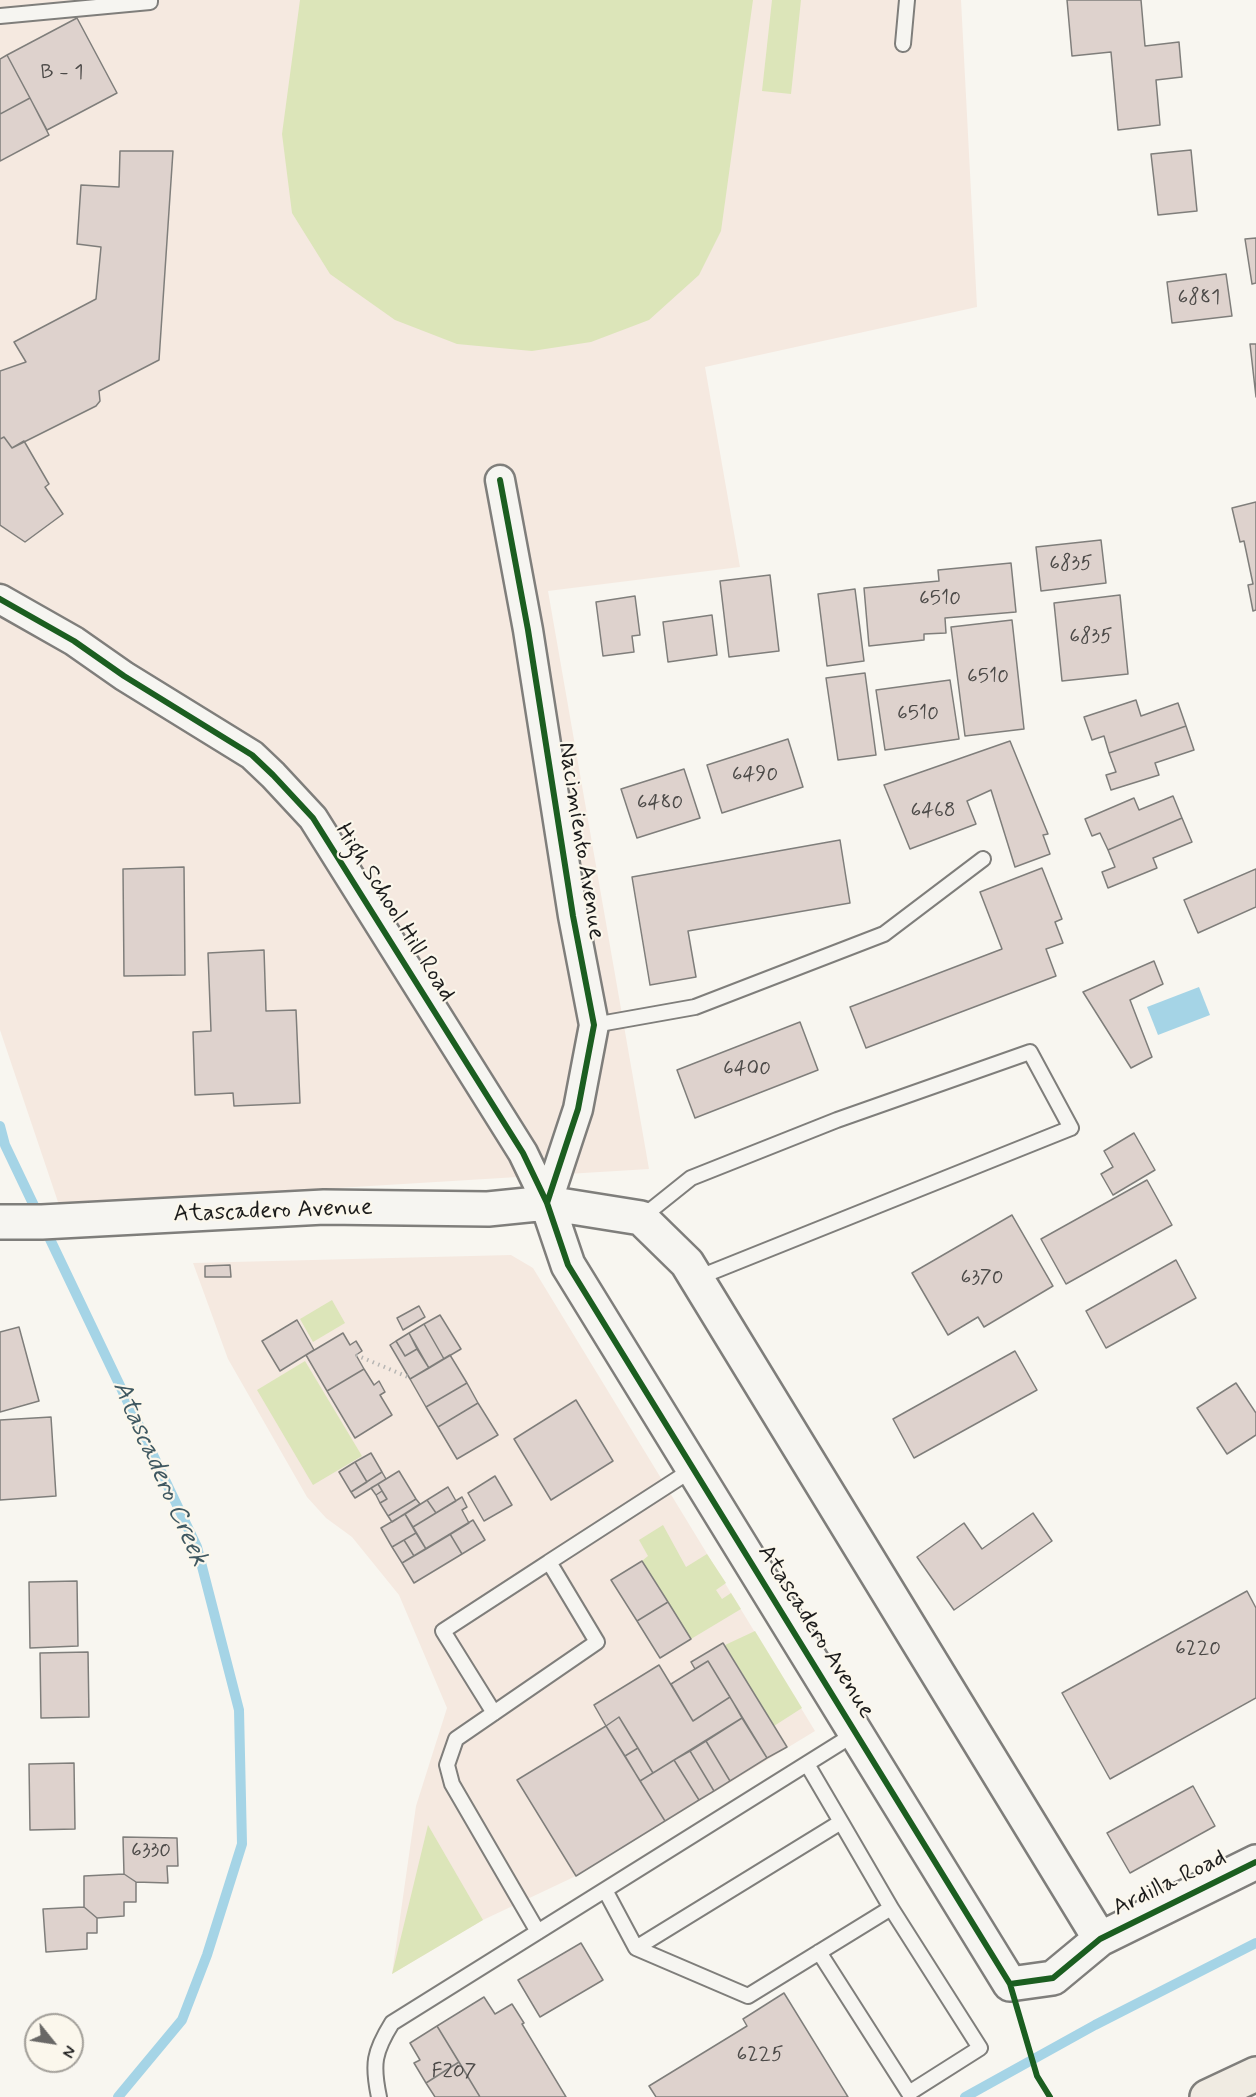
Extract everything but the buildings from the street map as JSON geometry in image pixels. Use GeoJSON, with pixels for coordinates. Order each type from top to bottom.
{"type":"FeatureCollection","features":[{"type":"Feature","properties":{"kind":"highway"},"geometry":{"type":"LineString","coordinates":[[1207,2097],[1256,2074]]}},
{"type":"Feature","properties":{"kind":"street","name":"Nacimiento Avenue"},"geometry":{"type":"LineString","coordinates":[[500,480],[528,630],[573,916],[594,1025],[578,1108],[547,1203]]}},
{"type":"Feature","properties":{"kind":"street","name":"High School Hill Road"},"geometry":{"type":"LineString","coordinates":[[0,599],[74,641],[124,676],[252,755],[313,818],[524,1153],[547,1203]]}},
{"type":"Feature","properties":{"kind":"street","name":"Atascadero Avenue"},"geometry":{"type":"LineString","coordinates":[[0,1222],[324,1207],[488,1209],[547,1203],[641,1218]]}},
{"type":"Feature","properties":{"kind":"street","name":"Atascadero Avenue"},"geometry":{"type":"LineString","coordinates":[[547,1203],[568,1265],[1010,1984],[1053,1978],[1100,1939]]}},
{"type":"Feature","properties":{"kind":"street"},"geometry":{"type":"LineString","coordinates":[[641,1218],[687,1263],[1100,1939]]}},
{"type":"Feature","properties":{"kind":"street","name":"Ardilla Road"},"geometry":{"type":"LineString","coordinates":[[1100,1939],[1256,1862]]}},
{"type":"Feature","properties":{"kind":"lane"},"geometry":{"type":"LineString","coordinates":[[0,16],[150,2],[150,0]]}},
{"type":"Feature","properties":{"kind":"lane"},"geometry":{"type":"LineString","coordinates":[[903,44],[908,0]]}},
{"type":"Feature","properties":{"kind":"lane"},"geometry":{"type":"LineString","coordinates":[[594,1025],[695,1007],[884,933],[983,859]]}},
{"type":"Feature","properties":{"kind":"lane"},"geometry":{"type":"LineString","coordinates":[[641,1218],[691,1178],[837,1120],[1030,1052],[1071,1128],[696,1278]]}},
{"type":"Feature","properties":{"kind":"lane"},"geometry":{"type":"LineString","coordinates":[[494,1713],[443,1630],[693,1469]]}},
{"type":"Feature","properties":{"kind":"lane"},"geometry":{"type":"LineString","coordinates":[[538,1932],[452,1784],[447,1765],[456,1739],[597,1642],[549,1562]]}},
{"type":"Feature","properties":{"kind":"lane"},"geometry":{"type":"LineString","coordinates":[[379,2097],[375,2066],[379,2044],[392,2023],[856,1733]]}},
{"type":"Feature","properties":{"kind":"lane"},"geometry":{"type":"LineString","coordinates":[[807,1764],[891,1908],[980,2048],[909,2093],[819,1952]]}},
{"type":"Feature","properties":{"kind":"lane"},"geometry":{"type":"LineString","coordinates":[[636,1948],[841,1822]]}},
{"type":"Feature","properties":{"kind":"lane"},"geometry":{"type":"LineString","coordinates":[[605,1890],[636,1948],[748,1996],[891,1908]]}},
{"type":"Feature","properties":{"kind":"path"},"geometry":{"type":"LineString","coordinates":[[356,1355],[408,1377]]}},
{"type":"Feature","properties":{"kind":"shaded area"},"geometry":{"type":"Polygon","coordinates":[[[0,0],[961,0],[977,307],[705,367],[740,567],[548,591],[649,1169],[59,1205],[0,1030],[0,0]]]}},
{"type":"Feature","properties":{"kind":"shaded area"},"geometry":{"type":"Polygon","coordinates":[[[511,1255],[533,1268],[815,1731],[576,1876],[483,1920],[392,1974],[416,1806],[447,1708],[399,1595],[352,1537],[326,1518],[307,1497],[228,1359],[193,1263],[511,1255]]]}},
{"type":"Feature","properties":{"kind":"green space"},"geometry":{"type":"Polygon","coordinates":[[[300,0],[753,0],[721,231],[699,275],[649,320],[591,342],[532,351],[457,344],[395,320],[330,274],[292,213],[282,134],[300,0]]]}},
{"type":"Feature","properties":{"kind":"green space"},"geometry":{"type":"Polygon","coordinates":[[[772,0],[801,0],[791,94],[762,91],[772,0]]]}},
{"type":"Feature","properties":{"kind":"green space"},"geometry":{"type":"Polygon","coordinates":[[[332,1300],[345,1323],[313,1342],[300,1319],[332,1300]]]}},
{"type":"Feature","properties":{"kind":"green space"},"geometry":{"type":"Polygon","coordinates":[[[305,1361],[362,1456],[313,1485],[257,1390],[305,1361]]]}},
{"type":"Feature","properties":{"kind":"green space"},"geometry":{"type":"Polygon","coordinates":[[[663,1525],[686,1567],[707,1554],[726,1583],[716,1590],[722,1599],[731,1593],[741,1609],[691,1639],[642,1561],[648,1556],[639,1540],[663,1525]]]}},
{"type":"Feature","properties":{"kind":"green space"},"geometry":{"type":"Polygon","coordinates":[[[755,1631],[802,1708],[774,1726],[725,1645],[755,1631]]]}},
{"type":"Feature","properties":{"kind":"green space"},"geometry":{"type":"Polygon","coordinates":[[[428,1825],[483,1920],[392,1974],[428,1825]]]}},
{"type":"Feature","properties":{"kind":"water"},"geometry":{"type":"Polygon","coordinates":[[[1199,987],[1210,1015],[1158,1035],[1147,1007],[1199,987]]]}},
{"type":"Feature","properties":{"kind":"waterway","name":"Atascadero Creek"},"geometry":{"type":"LineString","coordinates":[[0,1126],[5,1145],[197,1547],[239,1710],[242,1844],[207,1955],[182,2020],[118,2097]]}},
{"type":"Feature","properties":{"kind":"waterway"},"geometry":{"type":"LineString","coordinates":[[965,2097],[1095,2025],[1256,1943]]}},
{"type":"Feature","properties":{"kind":"cycle path"},"geometry":{"type":"LineString","coordinates":[[500,480],[528,630],[573,916],[594,1025],[578,1109],[547,1203]]}},
{"type":"Feature","properties":{"kind":"cycle path"},"geometry":{"type":"LineString","coordinates":[[0,599],[74,641],[124,676],[252,755],[313,818],[523,1153],[547,1203],[568,1265],[1010,1984],[1053,1978],[1100,1939],[1256,1862]]}},
{"type":"Feature","properties":{"kind":"cycle path"},"geometry":{"type":"LineString","coordinates":[[1010,1984],[1037,2076],[1050,2097]]}}]}
